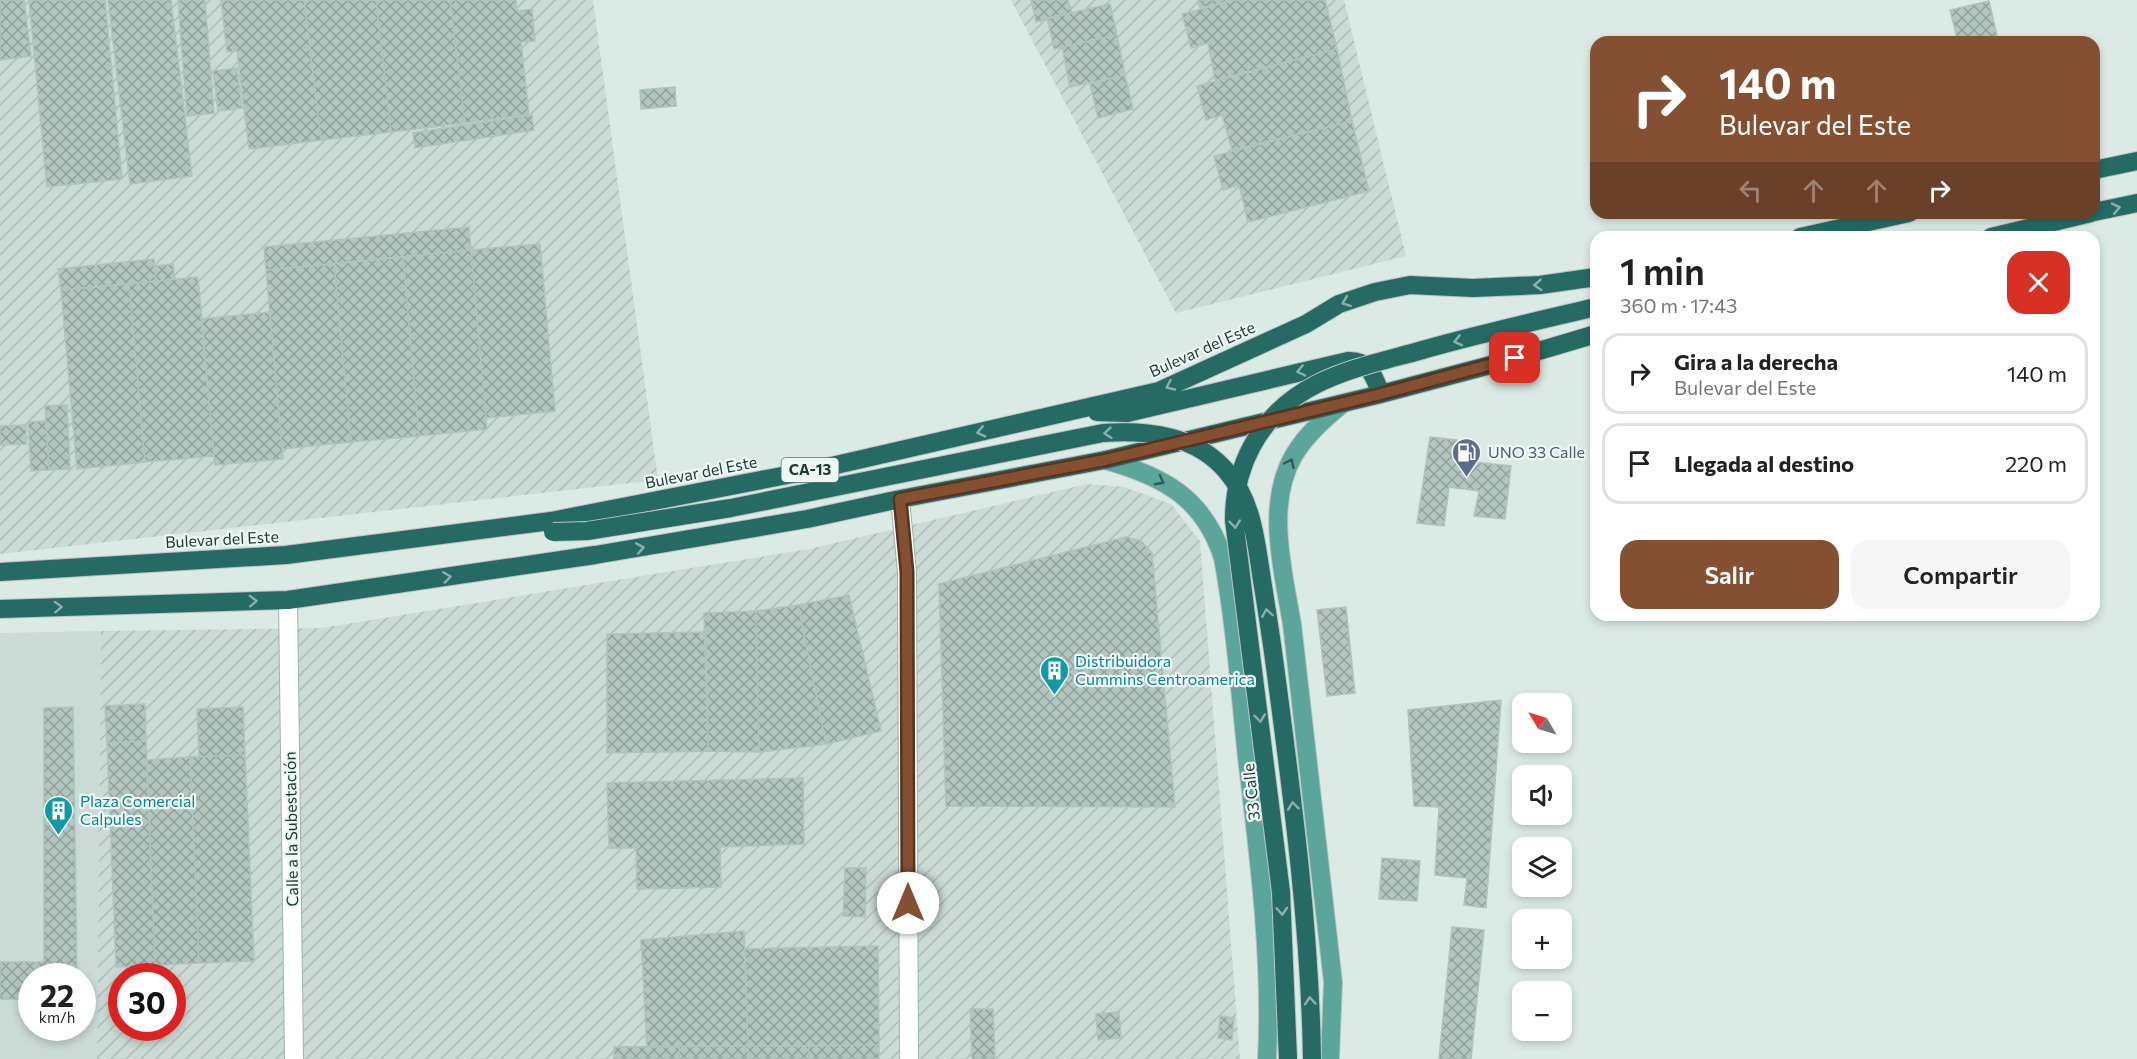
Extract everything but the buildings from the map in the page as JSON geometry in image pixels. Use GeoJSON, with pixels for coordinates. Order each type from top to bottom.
{"type":"FeatureCollection","features":[{"type":"Feature","properties":{"kind":"highway"},"geometry":{"type":"LineString","coordinates":[[2100,169],[2137,161]]}},
{"type":"Feature","properties":{"kind":"highway"},"geometry":{"type":"LineString","coordinates":[[2100,211],[2137,203]]}},
{"type":"Feature","properties":{"kind":"highway"},"geometry":{"type":"LineString","coordinates":[[1828,231],[1882,219]]}},
{"type":"Feature","properties":{"kind":"highway"},"geometry":{"type":"LineString","coordinates":[[2016,231],[2067,219]]}},
{"type":"Feature","properties":{"kind":"highway"},"geometry":{"type":"LineString","coordinates":[[1843,231],[1852,226]]}},
{"type":"Feature","properties":{"kind":"highway","name":"Bulevar del Este"},"geometry":{"type":"LineString","coordinates":[[0,572],[286,555],[551,521],[823,468],[1159,391],[1306,324],[1339,304],[1376,292],[1410,285],[1473,288],[1540,285],[1590,278]]}},
{"type":"Feature","properties":{"kind":"highway"},"geometry":{"type":"LineString","coordinates":[[1288,1059],[1281,892],[1234,520],[1234,496],[1247,455],[1268,420],[1284,405],[1299,393],[1332,377],[1437,346],[1590,308]]}},
{"type":"Feature","properties":{"kind":"highway"},"geometry":{"type":"LineString","coordinates":[[0,609],[288,600],[595,555],[807,519],[1105,460],[1342,404],[1498,363],[1590,336]]}},
{"type":"Feature","properties":{"kind":"highway"},"geometry":{"type":"LineString","coordinates":[[1072,411],[1127,413],[1353,360],[1367,366],[1381,394]]}},
{"type":"Feature","properties":{"kind":"highway"},"geometry":{"type":"LineString","coordinates":[[494,528],[554,532],[587,531],[731,507],[1103,433],[1149,433],[1187,442],[1202,450],[1228,473],[1241,492],[1253,526],[1270,631],[1301,868],[1312,1059]]}},
{"type":"Feature","properties":{"kind":"main road"},"geometry":{"type":"LineString","coordinates":[[1330,1059],[1333,982],[1292,624],[1282,569],[1279,506],[1287,471],[1294,455],[1303,441],[1342,404]]}},
{"type":"Feature","properties":{"kind":"main road","name":"33 Calle"},"geometry":{"type":"LineString","coordinates":[[1105,460],[1143,472],[1179,492],[1212,529],[1223,558],[1264,927],[1267,1059]]}},
{"type":"Feature","properties":{"kind":"main road"},"geometry":{"type":"LineString","coordinates":[[1226,576],[1282,569]]}},
{"type":"Feature","properties":{"kind":"street"},"geometry":{"type":"LineString","coordinates":[[900,499],[907,572],[909,1059]]}},
{"type":"Feature","properties":{"kind":"street","name":"Calle a la Subestación"},"geometry":{"type":"LineString","coordinates":[[288,600],[294,1059]]}},
{"type":"Feature","properties":{"kind":"shaded area"},"geometry":{"type":"Polygon","coordinates":[[[0,0],[593,0],[658,480],[0,554],[0,0]]]}},
{"type":"Feature","properties":{"kind":"shaded area"},"geometry":{"type":"Polygon","coordinates":[[[1011,0],[1344,0],[1406,256],[1176,313],[1011,0]]]}},
{"type":"Feature","properties":{"kind":"shaded area"},"geometry":{"type":"Polygon","coordinates":[[[1087,484],[1124,487],[1171,504],[1200,541],[1240,1059],[97,1059],[101,631],[322,628],[809,549],[1087,484]]]}},
{"type":"Feature","properties":{"kind":"shaded area"},"geometry":{"type":"Polygon","coordinates":[[[101,631],[97,1059],[0,1059],[0,633],[101,631]]]}},
{"type":"Feature","properties":{"kind":"place","name":"UNO 33 Calle"},"geometry":{"type":"Point","coordinates":[1467,478]}},
{"type":"Feature","properties":{"kind":"place","name":"Distribuidora Cummins Centroamerica"},"geometry":{"type":"Point","coordinates":[1054,696]}},
{"type":"Feature","properties":{"kind":"place","name":"Plaza Comercial Calpules"},"geometry":{"type":"Point","coordinates":[59,836]}},
{"type":"Feature","properties":{"kind":"route"},"geometry":{"type":"LineString","coordinates":[[908,903],[907,572],[900,499],[1105,460],[1377,395],[1515,358]]}}]}
